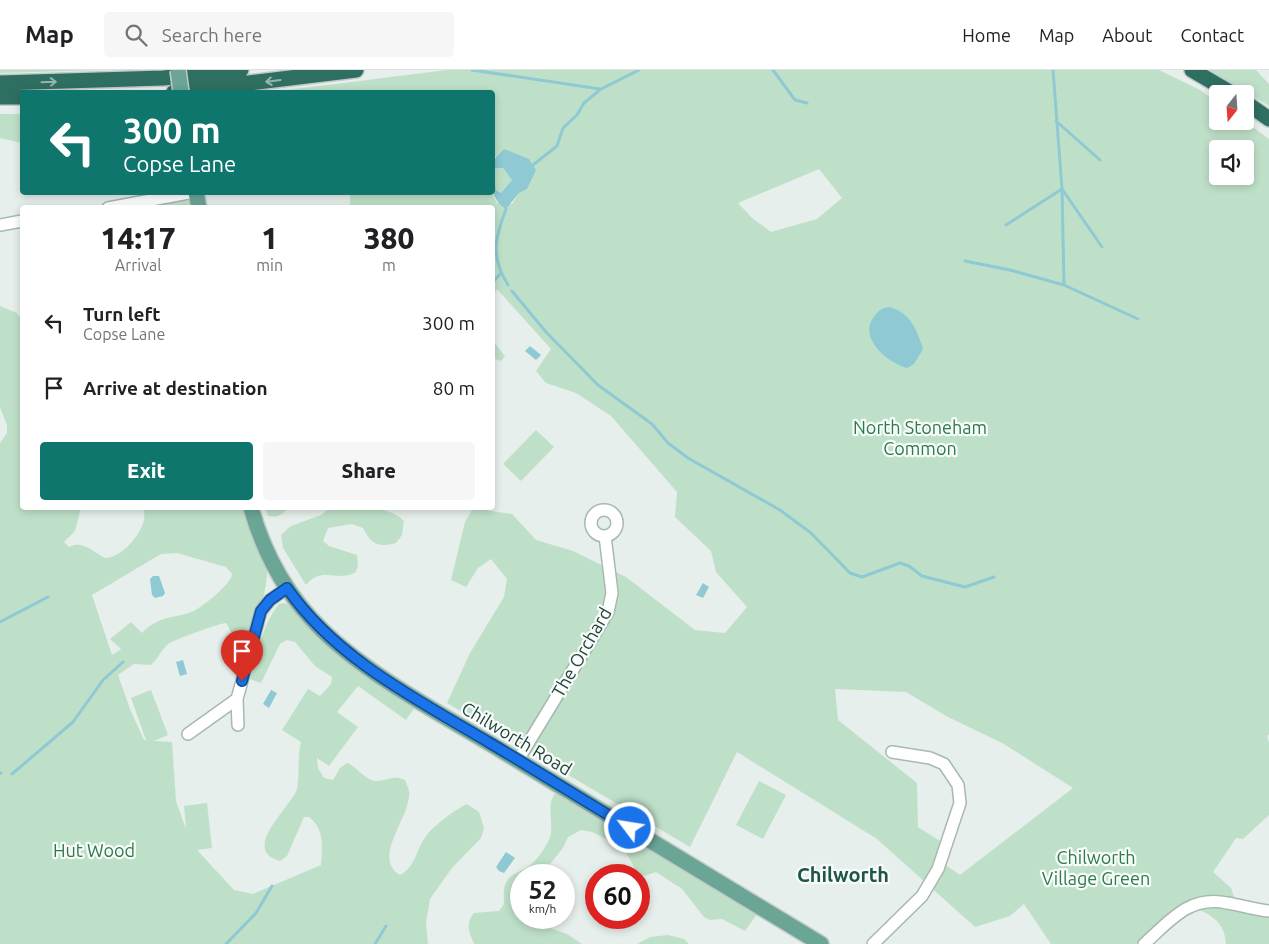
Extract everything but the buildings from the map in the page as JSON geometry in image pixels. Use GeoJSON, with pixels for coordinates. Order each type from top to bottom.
{"type":"FeatureCollection","features":[{"type":"Feature","properties":{"kind":"highway"},"geometry":{"type":"LineString","coordinates":[[0,83],[164,78],[241,70]]}},
{"type":"Feature","properties":{"kind":"highway"},"geometry":{"type":"LineString","coordinates":[[191,90],[356,70]]}},
{"type":"Feature","properties":{"kind":"highway"},"geometry":{"type":"LineString","coordinates":[[1192,70],[1218,85]]}},
{"type":"Feature","properties":{"kind":"highway"},"geometry":{"type":"LineString","coordinates":[[0,97],[20,97]]}},
{"type":"Feature","properties":{"kind":"highway"},"geometry":{"type":"LineString","coordinates":[[1254,108],[1269,119]]}},
{"type":"Feature","properties":{"kind":"main road"},"geometry":{"type":"LineString","coordinates":[[178,70],[181,90]]}},
{"type":"Feature","properties":{"kind":"main road","name":"Chilworth Road"},"geometry":{"type":"LineString","coordinates":[[251,510],[268,557],[287,588],[323,631],[357,659],[518,760],[821,944]]}},
{"type":"Feature","properties":{"kind":"street"},"geometry":{"type":"LineString","coordinates":[[124,205],[179,195]]}},
{"type":"Feature","properties":{"kind":"street"},"geometry":{"type":"LineString","coordinates":[[0,225],[20,221]]}},
{"type":"Feature","properties":{"kind":"street","name":"The Orchard"},"geometry":{"type":"LineString","coordinates":[[518,760],[608,612],[612,593],[605,536]]}},
{"type":"Feature","properties":{"kind":"street"},"geometry":{"type":"LineString","coordinates":[[238,726],[237,699],[261,611],[270,600],[287,588]]}},
{"type":"Feature","properties":{"kind":"street"},"geometry":{"type":"LineString","coordinates":[[188,734],[237,699]]}},
{"type":"Feature","properties":{"kind":"street"},"geometry":{"type":"LineString","coordinates":[[873,944],[922,896],[938,869],[960,803],[958,786],[944,764],[930,758],[892,752]]}},
{"type":"Feature","properties":{"kind":"street"},"geometry":{"type":"LineString","coordinates":[[1144,944],[1185,908],[1201,901],[1225,902],[1269,911]]}},
{"type":"Feature","properties":{"kind":"green space"},"geometry":{"type":"Polygon","coordinates":[[[0,70],[106,70],[0,73],[0,70]]]}},
{"type":"Feature","properties":{"kind":"green space","name":"North Stoneham Common"},"geometry":{"type":"Polygon","coordinates":[[[447,70],[1159,70],[1209,96],[1209,130],[1254,130],[1254,128],[1269,139],[1269,734],[1267,736],[1269,743],[1269,815],[1243,839],[1236,838],[1213,872],[1231,888],[1235,900],[1193,898],[1184,903],[1136,944],[1051,944],[1024,904],[1010,916],[975,927],[877,839],[737,752],[690,847],[447,703],[470,653],[504,597],[507,579],[491,559],[478,568],[466,587],[451,580],[465,522],[472,510],[512,514],[536,540],[573,551],[626,577],[695,630],[725,633],[747,607],[716,572],[711,551],[675,517],[677,492],[611,416],[576,393],[546,383],[536,371],[551,349],[497,289],[495,292],[495,205],[350,205],[350,195],[493,195],[497,203],[512,204],[519,193],[527,189],[495,156],[495,90],[287,90],[447,70]],[[819,169],[738,203],[752,218],[771,232],[817,219],[842,198],[819,169]],[[835,689],[838,720],[917,783],[918,827],[940,841],[937,859],[960,875],[1073,788],[1004,744],[948,717],[906,692],[835,689]]]}},
{"type":"Feature","properties":{"kind":"green space"},"geometry":{"type":"Polygon","coordinates":[[[1210,70],[1256,70],[1269,84],[1269,106],[1254,97],[1254,85],[1235,85],[1210,70]]]}},
{"type":"Feature","properties":{"kind":"green space"},"geometry":{"type":"Polygon","coordinates":[[[0,114],[20,114],[20,143],[0,138],[0,114]]]}},
{"type":"Feature","properties":{"kind":"green space"},"geometry":{"type":"Polygon","coordinates":[[[495,168],[503,168],[512,180],[501,193],[496,190],[495,168]]]}},
{"type":"Feature","properties":{"kind":"green space"},"geometry":{"type":"Polygon","coordinates":[[[190,201],[193,205],[163,205],[190,201]]]}},
{"type":"Feature","properties":{"kind":"green space","name":"Hut Wood"},"geometry":{"type":"Polygon","coordinates":[[[0,306],[17,313],[20,317],[20,510],[80,510],[75,531],[64,542],[69,547],[74,545],[84,546],[105,558],[124,550],[135,539],[144,520],[143,510],[243,510],[254,530],[262,548],[267,572],[261,605],[243,662],[238,664],[232,634],[226,623],[172,642],[166,646],[151,665],[134,664],[118,675],[144,740],[146,740],[131,698],[151,690],[168,735],[154,741],[172,742],[176,801],[186,829],[184,806],[207,803],[212,848],[197,850],[234,890],[253,894],[321,865],[322,846],[320,833],[318,827],[309,817],[304,817],[287,856],[280,861],[269,855],[265,847],[266,838],[271,827],[293,797],[298,783],[301,742],[282,730],[308,689],[320,696],[331,684],[332,677],[315,666],[295,642],[287,640],[280,644],[261,683],[250,679],[264,630],[279,604],[285,603],[418,703],[406,720],[358,686],[337,712],[358,727],[329,766],[317,758],[318,768],[324,778],[333,780],[340,768],[347,763],[374,781],[395,778],[405,780],[409,792],[407,806],[390,849],[389,859],[392,868],[400,875],[413,863],[426,836],[445,818],[467,804],[479,812],[484,828],[481,838],[452,868],[430,899],[426,923],[428,944],[0,944],[0,443],[7,433],[7,425],[0,407],[0,306]],[[177,553],[161,554],[92,595],[112,655],[121,649],[110,639],[131,622],[142,633],[158,621],[189,613],[206,603],[220,591],[232,574],[226,567],[177,553]]]}},
{"type":"Feature","properties":{"kind":"green space"},"geometry":{"type":"Polygon","coordinates":[[[495,344],[505,356],[501,361],[495,359],[495,344]]]}},
{"type":"Feature","properties":{"kind":"green space"},"geometry":{"type":"Polygon","coordinates":[[[536,430],[554,447],[521,481],[503,464],[536,430]]]}},
{"type":"Feature","properties":{"kind":"green space"},"geometry":{"type":"Polygon","coordinates":[[[266,510],[286,510],[274,517],[268,516],[266,510]]]}},
{"type":"Feature","properties":{"kind":"green space"},"geometry":{"type":"Polygon","coordinates":[[[327,510],[388,511],[404,521],[402,535],[396,543],[380,545],[369,538],[363,528],[352,524],[328,528],[323,541],[329,546],[357,555],[358,565],[356,572],[342,576],[318,576],[306,585],[283,548],[281,535],[291,526],[321,515],[327,510]]]}},
{"type":"Feature","properties":{"kind":"green space"},"geometry":{"type":"Polygon","coordinates":[[[759,781],[786,795],[763,839],[736,825],[759,781]]]}},
{"type":"Feature","properties":{"kind":"green space"},"geometry":{"type":"Polygon","coordinates":[[[557,791],[757,914],[745,931],[722,919],[710,920],[704,917],[682,889],[656,872],[650,874],[650,864],[632,864],[623,847],[592,832],[581,830],[568,837],[563,848],[550,864],[532,864],[540,855],[550,836],[550,809],[553,797],[557,791]]]}},
{"type":"Feature","properties":{"kind":"green space"},"geometry":{"type":"Polygon","coordinates":[[[509,878],[510,929],[553,929],[567,934],[582,944],[474,944],[469,928],[471,917],[474,913],[499,911],[504,904],[504,889],[509,878]]]}},
{"type":"Feature","properties":{"kind":"green space"},"geometry":{"type":"Polygon","coordinates":[[[1215,907],[1269,915],[1269,944],[1226,944],[1223,931],[1218,922],[1197,909],[1215,907]]]}},
{"type":"Feature","properties":{"kind":"green space"},"geometry":{"type":"Polygon","coordinates":[[[668,935],[684,939],[689,944],[637,944],[650,937],[668,935]]]}},
{"type":"Feature","properties":{"kind":"water"},"geometry":{"type":"Polygon","coordinates":[[[504,149],[529,159],[536,170],[527,189],[519,193],[506,209],[496,200],[495,184],[496,190],[501,193],[512,180],[503,168],[495,168],[495,159],[504,149]]]}},
{"type":"Feature","properties":{"kind":"water"},"geometry":{"type":"Polygon","coordinates":[[[889,307],[896,309],[912,322],[923,349],[914,364],[907,368],[884,356],[873,342],[870,334],[870,326],[876,313],[889,307]]]}},
{"type":"Feature","properties":{"kind":"water"},"geometry":{"type":"Polygon","coordinates":[[[530,346],[541,355],[536,360],[525,351],[530,346]]]}},
{"type":"Feature","properties":{"kind":"water"},"geometry":{"type":"Polygon","coordinates":[[[153,576],[159,576],[165,593],[163,596],[155,598],[152,595],[150,579],[153,576]]]}},
{"type":"Feature","properties":{"kind":"water"},"geometry":{"type":"Polygon","coordinates":[[[703,583],[709,587],[703,598],[696,595],[703,583]]]}},
{"type":"Feature","properties":{"kind":"water"},"geometry":{"type":"Polygon","coordinates":[[[183,660],[187,674],[180,676],[176,662],[183,660]]]}},
{"type":"Feature","properties":{"kind":"water"},"geometry":{"type":"Polygon","coordinates":[[[271,690],[277,693],[269,708],[263,704],[271,690]]]}},
{"type":"Feature","properties":{"kind":"water"},"geometry":{"type":"Polygon","coordinates":[[[506,852],[515,858],[504,873],[496,867],[506,852]]]}},
{"type":"Feature","properties":{"kind":"waterway"},"geometry":{"type":"LineString","coordinates":[[472,70],[600,89]]}},
{"type":"Feature","properties":{"kind":"waterway"},"geometry":{"type":"LineString","coordinates":[[533,165],[557,146],[563,128],[577,115],[584,103],[601,89],[639,70]]}},
{"type":"Feature","properties":{"kind":"waterway"},"geometry":{"type":"LineString","coordinates":[[773,70],[795,100],[807,103]]}},
{"type":"Feature","properties":{"kind":"waterway"},"geometry":{"type":"LineString","coordinates":[[1053,70],[1062,189],[1064,285]]}},
{"type":"Feature","properties":{"kind":"waterway"},"geometry":{"type":"LineString","coordinates":[[1056,121],[1100,160]]}},
{"type":"Feature","properties":{"kind":"waterway"},"geometry":{"type":"LineString","coordinates":[[1006,225],[1062,189],[1102,247]]}},
{"type":"Feature","properties":{"kind":"waterway"},"geometry":{"type":"LineString","coordinates":[[506,209],[499,229],[496,247],[502,275],[508,285]]}},
{"type":"Feature","properties":{"kind":"waterway"},"geometry":{"type":"LineString","coordinates":[[965,261],[1010,270],[1064,285],[1138,319]]}},
{"type":"Feature","properties":{"kind":"waterway"},"geometry":{"type":"LineString","coordinates":[[495,280],[501,273]]}},
{"type":"Feature","properties":{"kind":"waterway"},"geometry":{"type":"LineString","coordinates":[[512,291],[546,332],[598,385],[652,424],[668,443],[688,458],[780,510],[811,533],[850,573],[862,577],[900,563],[909,566],[922,576],[965,587],[994,577]]}},
{"type":"Feature","properties":{"kind":"waterway"},"geometry":{"type":"LineString","coordinates":[[0,622],[48,597]]}},
{"type":"Feature","properties":{"kind":"waterway"},"geometry":{"type":"LineString","coordinates":[[12,774],[73,722],[103,680],[123,662]]}},
{"type":"Feature","properties":{"kind":"waterway"},"geometry":{"type":"LineString","coordinates":[[226,944],[256,913],[272,886]]}},
{"type":"Feature","properties":{"kind":"waterway"},"geometry":{"type":"LineString","coordinates":[[375,944],[386,926]]}},
{"type":"Feature","properties":{"kind":"district","name":"Chilworth"},"geometry":{"type":"Point","coordinates":[843,874]}},
{"type":"Feature","properties":{"kind":"route"},"geometry":{"type":"LineString","coordinates":[[242,681],[261,611],[270,600],[287,588],[308,616],[357,659],[412,695],[630,828]]}},
{"type":"Feature","properties":{"kind":"park label","name":"Chilworth Village Green"},"geometry":{"type":"Point","coordinates":[1096,868]}}]}
